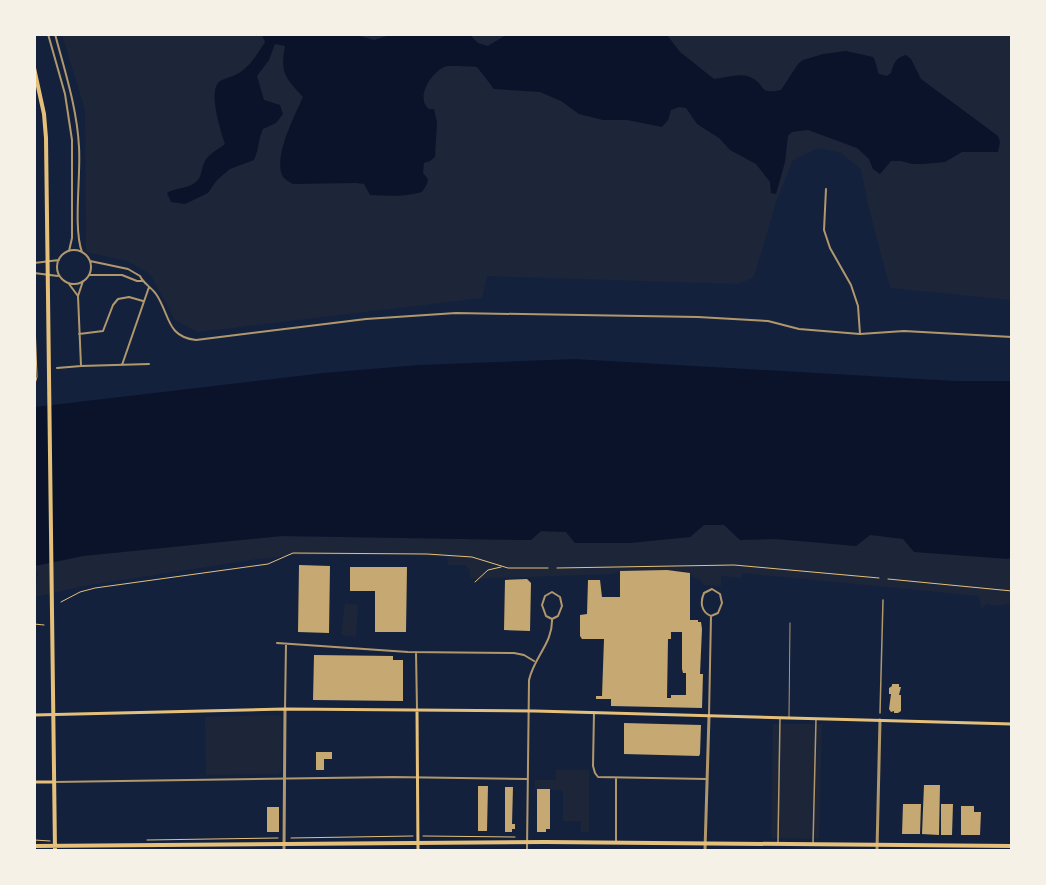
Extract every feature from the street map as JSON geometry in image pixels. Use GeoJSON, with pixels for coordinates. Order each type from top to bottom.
{"type":"FeatureCollection","features":[{"type":"Feature","properties":{"kind":"main road"},"geometry":{"type":"LineString","coordinates":[[34,68],[44,114],[55,848]]}},
{"type":"Feature","properties":{"kind":"main road"},"geometry":{"type":"LineString","coordinates":[[34,715],[285,709],[529,711],[1011,724]]}},
{"type":"Feature","properties":{"kind":"main road"},"geometry":{"type":"LineString","coordinates":[[417,711],[418,850]]}},
{"type":"Feature","properties":{"kind":"main road"},"geometry":{"type":"LineString","coordinates":[[34,782],[54,782]]}},
{"type":"Feature","properties":{"kind":"main road"},"geometry":{"type":"LineString","coordinates":[[34,846],[182,848],[285,844],[616,842],[1011,846]]}},
{"type":"Feature","properties":{"kind":"street"},"geometry":{"type":"LineString","coordinates":[[48,34],[65,94],[72,140],[72,238],[69,251],[59,260],[57,268],[60,276],[78,296]]}},
{"type":"Feature","properties":{"kind":"street"},"geometry":{"type":"LineString","coordinates":[[55,34],[71,91],[77,126],[80,171],[78,238],[82,252],[90,261],[91,266],[78,296],[81,366]]}},
{"type":"Feature","properties":{"kind":"street"},"geometry":{"type":"LineString","coordinates":[[826,189],[824,230],[830,248],[851,285],[858,306],[860,334]]}},
{"type":"Feature","properties":{"kind":"street"},"geometry":{"type":"LineString","coordinates":[[69,251],[82,252]]}},
{"type":"Feature","properties":{"kind":"street"},"geometry":{"type":"LineString","coordinates":[[34,263],[59,260]]}},
{"type":"Feature","properties":{"kind":"street"},"geometry":{"type":"LineString","coordinates":[[90,261],[128,269],[140,276],[159,299],[174,330],[181,336],[196,340],[387,317],[456,313],[698,317],[768,321],[799,329],[860,334],[904,331],[1011,337]]}},
{"type":"Feature","properties":{"kind":"street"},"geometry":{"type":"LineString","coordinates":[[34,273],[60,276]]}},
{"type":"Feature","properties":{"kind":"street"},"geometry":{"type":"LineString","coordinates":[[88,276],[115,274],[142,281]]}},
{"type":"Feature","properties":{"kind":"street"},"geometry":{"type":"LineString","coordinates":[[67,282],[83,281]]}},
{"type":"Feature","properties":{"kind":"street"},"geometry":{"type":"LineString","coordinates":[[122,365],[149,286]]}},
{"type":"Feature","properties":{"kind":"street"},"geometry":{"type":"LineString","coordinates":[[79,334],[103,331],[113,305],[118,299],[129,297],[143,301]]}},
{"type":"Feature","properties":{"kind":"street"},"geometry":{"type":"LineString","coordinates":[[57,368],[149,364]]}},
{"type":"Feature","properties":{"kind":"street"},"geometry":{"type":"LineString","coordinates":[[712,589],[720,594],[722,603],[718,613],[711,616],[704,611],[702,602],[704,593],[712,589]]}},
{"type":"Feature","properties":{"kind":"street"},"geometry":{"type":"LineString","coordinates":[[552,592],[560,597],[562,606],[558,616],[552,619],[546,616],[542,605],[544,596],[552,592]]}},
{"type":"Feature","properties":{"kind":"street"},"geometry":{"type":"LineString","coordinates":[[880,713],[884,600]]}},
{"type":"Feature","properties":{"kind":"street"},"geometry":{"type":"LineString","coordinates":[[705,850],[711,616]]}},
{"type":"Feature","properties":{"kind":"street"},"geometry":{"type":"LineString","coordinates":[[527,850],[529,680],[534,661],[552,632],[552,619]]}},
{"type":"Feature","properties":{"kind":"street"},"geometry":{"type":"LineString","coordinates":[[277,644],[416,652],[514,653],[525,655],[534,661]]}},
{"type":"Feature","properties":{"kind":"street"},"geometry":{"type":"LineString","coordinates":[[284,850],[286,644]]}},
{"type":"Feature","properties":{"kind":"street"},"geometry":{"type":"LineString","coordinates":[[416,652],[417,711]]}},
{"type":"Feature","properties":{"kind":"street"},"geometry":{"type":"LineString","coordinates":[[594,712],[593,766],[596,775],[601,778],[707,779]]}},
{"type":"Feature","properties":{"kind":"street"},"geometry":{"type":"LineString","coordinates":[[778,844],[780,717]]}},
{"type":"Feature","properties":{"kind":"street"},"geometry":{"type":"LineString","coordinates":[[813,844],[816,718]]}},
{"type":"Feature","properties":{"kind":"street"},"geometry":{"type":"LineString","coordinates":[[877,850],[880,720]]}},
{"type":"Feature","properties":{"kind":"street"},"geometry":{"type":"LineString","coordinates":[[54,782],[418,777],[528,779]]}},
{"type":"Feature","properties":{"kind":"street"},"geometry":{"type":"LineString","coordinates":[[616,778],[616,842]]}},
{"type":"Feature","properties":{"kind":"lane"},"geometry":{"type":"LineString","coordinates":[[789,717],[790,623]]}},
{"type":"Feature","properties":{"kind":"path"},"geometry":{"type":"LineString","coordinates":[[34,296],[37,377],[34,387]]}},
{"type":"Feature","properties":{"kind":"path"},"geometry":{"type":"LineString","coordinates":[[61,602],[80,592],[95,588],[268,564],[293,554],[437,555],[472,557],[503,566],[548,568]]}},
{"type":"Feature","properties":{"kind":"path"},"geometry":{"type":"LineString","coordinates":[[556,568],[727,565],[879,578]]}},
{"type":"Feature","properties":{"kind":"path"},"geometry":{"type":"LineString","coordinates":[[475,582],[489,570],[503,566]]}},
{"type":"Feature","properties":{"kind":"path"},"geometry":{"type":"LineString","coordinates":[[888,579],[1011,591]]}},
{"type":"Feature","properties":{"kind":"path"},"geometry":{"type":"LineString","coordinates":[[34,624],[44,625]]}},
{"type":"Feature","properties":{"kind":"shaded area"},"geometry":{"type":"Polygon","coordinates":[[[62,35],[1011,35],[1011,300],[890,288],[861,169],[841,153],[818,148],[793,160],[776,202],[754,277],[739,284],[487,276],[482,298],[198,332],[175,320],[150,274],[127,261],[86,252],[85,110],[62,35]]]}},
{"type":"Feature","properties":{"kind":"shaded area"},"geometry":{"type":"Polygon","coordinates":[[[262,35],[356,35],[374,40],[390,35],[470,35],[478,43],[488,46],[506,35],[667,35],[680,52],[714,79],[738,75],[748,76],[769,91],[781,90],[803,60],[823,54],[846,51],[873,57],[879,74],[887,76],[891,73],[897,59],[906,55],[911,59],[921,79],[998,136],[1000,142],[998,152],[962,152],[945,162],[912,164],[891,161],[880,174],[873,169],[869,159],[857,148],[808,130],[792,132],[788,136],[785,162],[776,194],[771,193],[770,182],[756,164],[730,150],[719,138],[697,124],[686,108],[679,107],[671,110],[668,120],[662,127],[627,120],[603,120],[579,114],[561,101],[540,92],[494,89],[477,67],[446,66],[434,75],[424,92],[425,104],[429,109],[434,109],[437,122],[435,157],[424,163],[423,173],[428,179],[427,184],[422,192],[416,194],[370,195],[364,184],[293,184],[282,175],[280,167],[283,146],[303,97],[285,74],[283,63],[285,46],[275,44],[269,60],[257,76],[264,100],[280,105],[283,114],[276,123],[263,129],[254,160],[230,169],[217,180],[208,193],[185,204],[171,202],[167,193],[197,181],[207,158],[225,144],[216,111],[216,86],[220,81],[242,71],[249,64],[265,42],[262,35]]]}},
{"type":"Feature","properties":{"kind":"shaded area"},"geometry":{"type":"Polygon","coordinates":[[[575,359],[955,381],[1011,381],[1012,557],[1008,559],[914,552],[903,539],[870,535],[856,546],[775,539],[740,540],[724,525],[704,525],[690,537],[630,543],[575,543],[566,532],[541,531],[531,540],[282,536],[83,556],[35,566],[35,407],[323,373],[418,365],[575,359]]]}},
{"type":"Feature","properties":{"kind":"shaded area"},"geometry":{"type":"Polygon","coordinates":[[[704,525],[724,525],[740,540],[775,539],[863,527],[1011,538],[1012,603],[996,606],[987,604],[981,609],[979,596],[742,573],[742,578],[721,576],[721,586],[704,585],[690,573],[683,571],[622,571],[612,574],[470,579],[470,571],[465,565],[448,565],[447,557],[401,555],[294,555],[258,559],[83,586],[35,597],[38,573],[34,566],[83,556],[282,536],[530,540],[541,531],[566,532],[575,543],[690,537],[704,525]]]}},
{"type":"Feature","properties":{"kind":"shaded area"},"geometry":{"type":"Polygon","coordinates":[[[345,603],[358,605],[356,637],[341,635],[345,603]]]}},
{"type":"Feature","properties":{"kind":"shaded area"},"geometry":{"type":"Polygon","coordinates":[[[279,715],[282,718],[282,770],[278,774],[206,775],[205,717],[279,715]]]}},
{"type":"Feature","properties":{"kind":"shaded area"},"geometry":{"type":"Polygon","coordinates":[[[773,724],[822,724],[819,839],[771,838],[773,724]]]}},
{"type":"Feature","properties":{"kind":"shaded area"},"geometry":{"type":"Polygon","coordinates":[[[556,770],[589,770],[589,832],[581,832],[581,821],[563,821],[563,790],[535,790],[535,780],[556,780],[556,770]]]}},
{"type":"Feature","properties":{"kind":"building"},"geometry":{"type":"Polygon","coordinates":[[[299,565],[330,566],[329,633],[298,632],[299,565]]]}},
{"type":"Feature","properties":{"kind":"building"},"geometry":{"type":"Polygon","coordinates":[[[350,567],[407,567],[406,632],[375,632],[375,591],[350,591],[350,567]]]}},
{"type":"Feature","properties":{"kind":"building"},"geometry":{"type":"Polygon","coordinates":[[[667,570],[690,573],[690,620],[701,622],[702,629],[700,674],[703,674],[702,708],[611,706],[611,699],[596,699],[596,696],[602,696],[604,639],[582,639],[580,615],[587,614],[588,580],[600,580],[602,597],[620,597],[620,571],[667,570]],[[671,632],[671,639],[668,639],[667,698],[671,698],[671,695],[686,695],[686,673],[683,673],[682,669],[682,632],[671,632]]]}},
{"type":"Feature","properties":{"kind":"building"},"geometry":{"type":"Polygon","coordinates":[[[527,579],[531,583],[530,631],[504,630],[505,580],[527,579]]]}},
{"type":"Feature","properties":{"kind":"building"},"geometry":{"type":"Polygon","coordinates":[[[314,655],[393,656],[393,660],[403,660],[403,701],[313,700],[314,655]]]}},
{"type":"Feature","properties":{"kind":"building"},"geometry":{"type":"Polygon","coordinates":[[[892,684],[899,684],[901,687],[899,695],[901,695],[901,711],[898,713],[891,712],[889,709],[891,694],[889,694],[889,688],[892,684]]]}},
{"type":"Feature","properties":{"kind":"building"},"geometry":{"type":"Polygon","coordinates":[[[624,723],[701,725],[700,754],[699,756],[624,754],[624,723]]]}},
{"type":"Feature","properties":{"kind":"building"},"geometry":{"type":"Polygon","coordinates":[[[316,752],[332,752],[332,759],[324,759],[324,770],[316,770],[316,752]]]}},
{"type":"Feature","properties":{"kind":"building"},"geometry":{"type":"Polygon","coordinates":[[[924,785],[940,785],[939,835],[922,834],[924,785]]]}},
{"type":"Feature","properties":{"kind":"building"},"geometry":{"type":"Polygon","coordinates":[[[478,786],[488,786],[487,831],[478,831],[478,786]]]}},
{"type":"Feature","properties":{"kind":"building"},"geometry":{"type":"Polygon","coordinates":[[[505,787],[513,787],[512,824],[515,824],[515,829],[512,829],[512,832],[505,832],[505,787]]]}},
{"type":"Feature","properties":{"kind":"building"},"geometry":{"type":"Polygon","coordinates":[[[537,789],[550,789],[550,829],[546,829],[546,832],[537,832],[537,789]]]}},
{"type":"Feature","properties":{"kind":"building"},"geometry":{"type":"Polygon","coordinates":[[[903,804],[921,804],[920,834],[902,834],[903,804]]]}},
{"type":"Feature","properties":{"kind":"building"},"geometry":{"type":"Polygon","coordinates":[[[941,804],[953,804],[952,835],[941,835],[941,804]]]}},
{"type":"Feature","properties":{"kind":"building"},"geometry":{"type":"Polygon","coordinates":[[[961,806],[974,806],[974,812],[981,812],[980,835],[961,835],[961,806]]]}},
{"type":"Feature","properties":{"kind":"building"},"geometry":{"type":"Polygon","coordinates":[[[267,807],[279,807],[279,832],[267,832],[267,807]]]}}]}
